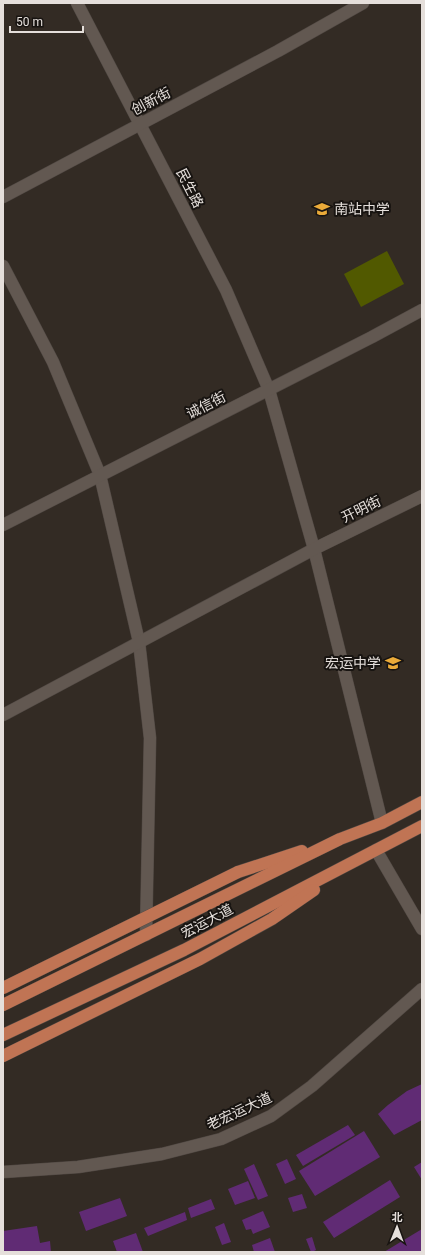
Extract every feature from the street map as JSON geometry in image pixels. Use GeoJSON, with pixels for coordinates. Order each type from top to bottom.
{"type":"FeatureCollection","features":[{"type":"Feature","properties":{"kind":"main road","name":"宏运大道"},"geometry":{"type":"LineString","coordinates":[[3,1005],[340,839],[382,823],[422,802]]}},
{"type":"Feature","properties":{"kind":"main road","name":"宏运大道"},"geometry":{"type":"LineString","coordinates":[[3,1035],[184,950],[422,826]]}},
{"type":"Feature","properties":{"kind":"main road"},"geometry":{"type":"LineString","coordinates":[[3,988],[238,872],[340,839]]}},
{"type":"Feature","properties":{"kind":"main road"},"geometry":{"type":"LineString","coordinates":[[3,1056],[200,959],[272,919],[352,862]]}},
{"type":"Feature","properties":{"kind":"street","name":"民生路"},"geometry":{"type":"LineString","coordinates":[[77,3],[226,290],[268,390],[314,548],[382,823]]}},
{"type":"Feature","properties":{"kind":"street","name":"创新街"},"geometry":{"type":"LineString","coordinates":[[3,197],[271,55],[363,3]]}},
{"type":"Feature","properties":{"kind":"street"},"geometry":{"type":"LineString","coordinates":[[3,266],[53,362],[100,475],[138,642],[150,738],[146,935]]}},
{"type":"Feature","properties":{"kind":"street","name":"诚信街"},"geometry":{"type":"LineString","coordinates":[[3,525],[422,310]]}},
{"type":"Feature","properties":{"kind":"street","name":"开明街"},"geometry":{"type":"LineString","coordinates":[[3,715],[314,548],[422,496]]}},
{"type":"Feature","properties":{"kind":"street"},"geometry":{"type":"LineString","coordinates":[[376,850],[422,929]]}},
{"type":"Feature","properties":{"kind":"street","name":"老宏运大道"},"geometry":{"type":"LineString","coordinates":[[3,1172],[78,1167],[131,1159],[162,1154],[221,1139],[271,1116],[312,1086],[422,989]]}},
{"type":"Feature","properties":{"kind":"green space"},"geometry":{"type":"Polygon","coordinates":[[[387,251],[404,284],[361,307],[344,274],[387,251]]]}},
{"type":"Feature","properties":{"kind":"building"},"geometry":{"type":"Polygon","coordinates":[[[422,1084],[422,1120],[394,1135],[378,1114],[407,1091],[422,1084]]]}},
{"type":"Feature","properties":{"kind":"building"},"geometry":{"type":"Polygon","coordinates":[[[348,1125],[355,1135],[303,1166],[296,1155],[348,1125]]]}},
{"type":"Feature","properties":{"kind":"building"},"geometry":{"type":"Polygon","coordinates":[[[364,1131],[380,1157],[315,1196],[299,1171],[364,1131]]]}},
{"type":"Feature","properties":{"kind":"building"},"geometry":{"type":"Polygon","coordinates":[[[287,1159],[296,1179],[285,1184],[276,1164],[287,1159]]]}},
{"type":"Feature","properties":{"kind":"building"},"geometry":{"type":"Polygon","coordinates":[[[422,1162],[422,1180],[414,1167],[422,1162]]]}},
{"type":"Feature","properties":{"kind":"building"},"geometry":{"type":"Polygon","coordinates":[[[254,1164],[268,1196],[258,1200],[244,1169],[254,1164]]]}},
{"type":"Feature","properties":{"kind":"building"},"geometry":{"type":"Polygon","coordinates":[[[390,1180],[400,1197],[334,1238],[323,1222],[390,1180]]]}},
{"type":"Feature","properties":{"kind":"building"},"geometry":{"type":"Polygon","coordinates":[[[248,1181],[255,1198],[235,1205],[228,1189],[248,1181]]]}},
{"type":"Feature","properties":{"kind":"building"},"geometry":{"type":"Polygon","coordinates":[[[302,1194],[307,1208],[293,1212],[288,1198],[302,1194]]]}},
{"type":"Feature","properties":{"kind":"building"},"geometry":{"type":"Polygon","coordinates":[[[120,1198],[127,1216],[86,1231],[79,1212],[120,1198]]]}},
{"type":"Feature","properties":{"kind":"building"},"geometry":{"type":"Polygon","coordinates":[[[211,1199],[215,1209],[191,1218],[188,1208],[211,1199]]]}},
{"type":"Feature","properties":{"kind":"building"},"geometry":{"type":"Polygon","coordinates":[[[263,1211],[270,1227],[253,1234],[251,1229],[246,1230],[242,1220],[263,1211]]]}},
{"type":"Feature","properties":{"kind":"building"},"geometry":{"type":"Polygon","coordinates":[[[185,1212],[187,1220],[148,1236],[144,1228],[185,1212]]]}},
{"type":"Feature","properties":{"kind":"building"},"geometry":{"type":"Polygon","coordinates":[[[224,1223],[231,1242],[222,1245],[215,1227],[224,1223]]]}},
{"type":"Feature","properties":{"kind":"building"},"geometry":{"type":"Polygon","coordinates":[[[37,1226],[40,1243],[50,1241],[51,1252],[3,1252],[3,1231],[37,1226]]]}},
{"type":"Feature","properties":{"kind":"building"},"geometry":{"type":"Polygon","coordinates":[[[422,1229],[422,1252],[384,1252],[422,1229]]]}},
{"type":"Feature","properties":{"kind":"building"},"geometry":{"type":"Polygon","coordinates":[[[136,1233],[143,1252],[117,1252],[113,1241],[136,1233]]]}},
{"type":"Feature","properties":{"kind":"building"},"geometry":{"type":"Polygon","coordinates":[[[312,1237],[316,1250],[311,1252],[306,1239],[312,1237]]]}},
{"type":"Feature","properties":{"kind":"building"},"geometry":{"type":"Polygon","coordinates":[[[270,1238],[275,1252],[254,1252],[252,1245],[270,1238]]]}},
{"type":"Feature","properties":{"kind":"place","name":"南站中学"},"geometry":{"type":"Point","coordinates":[322,209]}},
{"type":"Feature","properties":{"kind":"place","name":"宏运中学"},"geometry":{"type":"Point","coordinates":[393,663]}}]}
